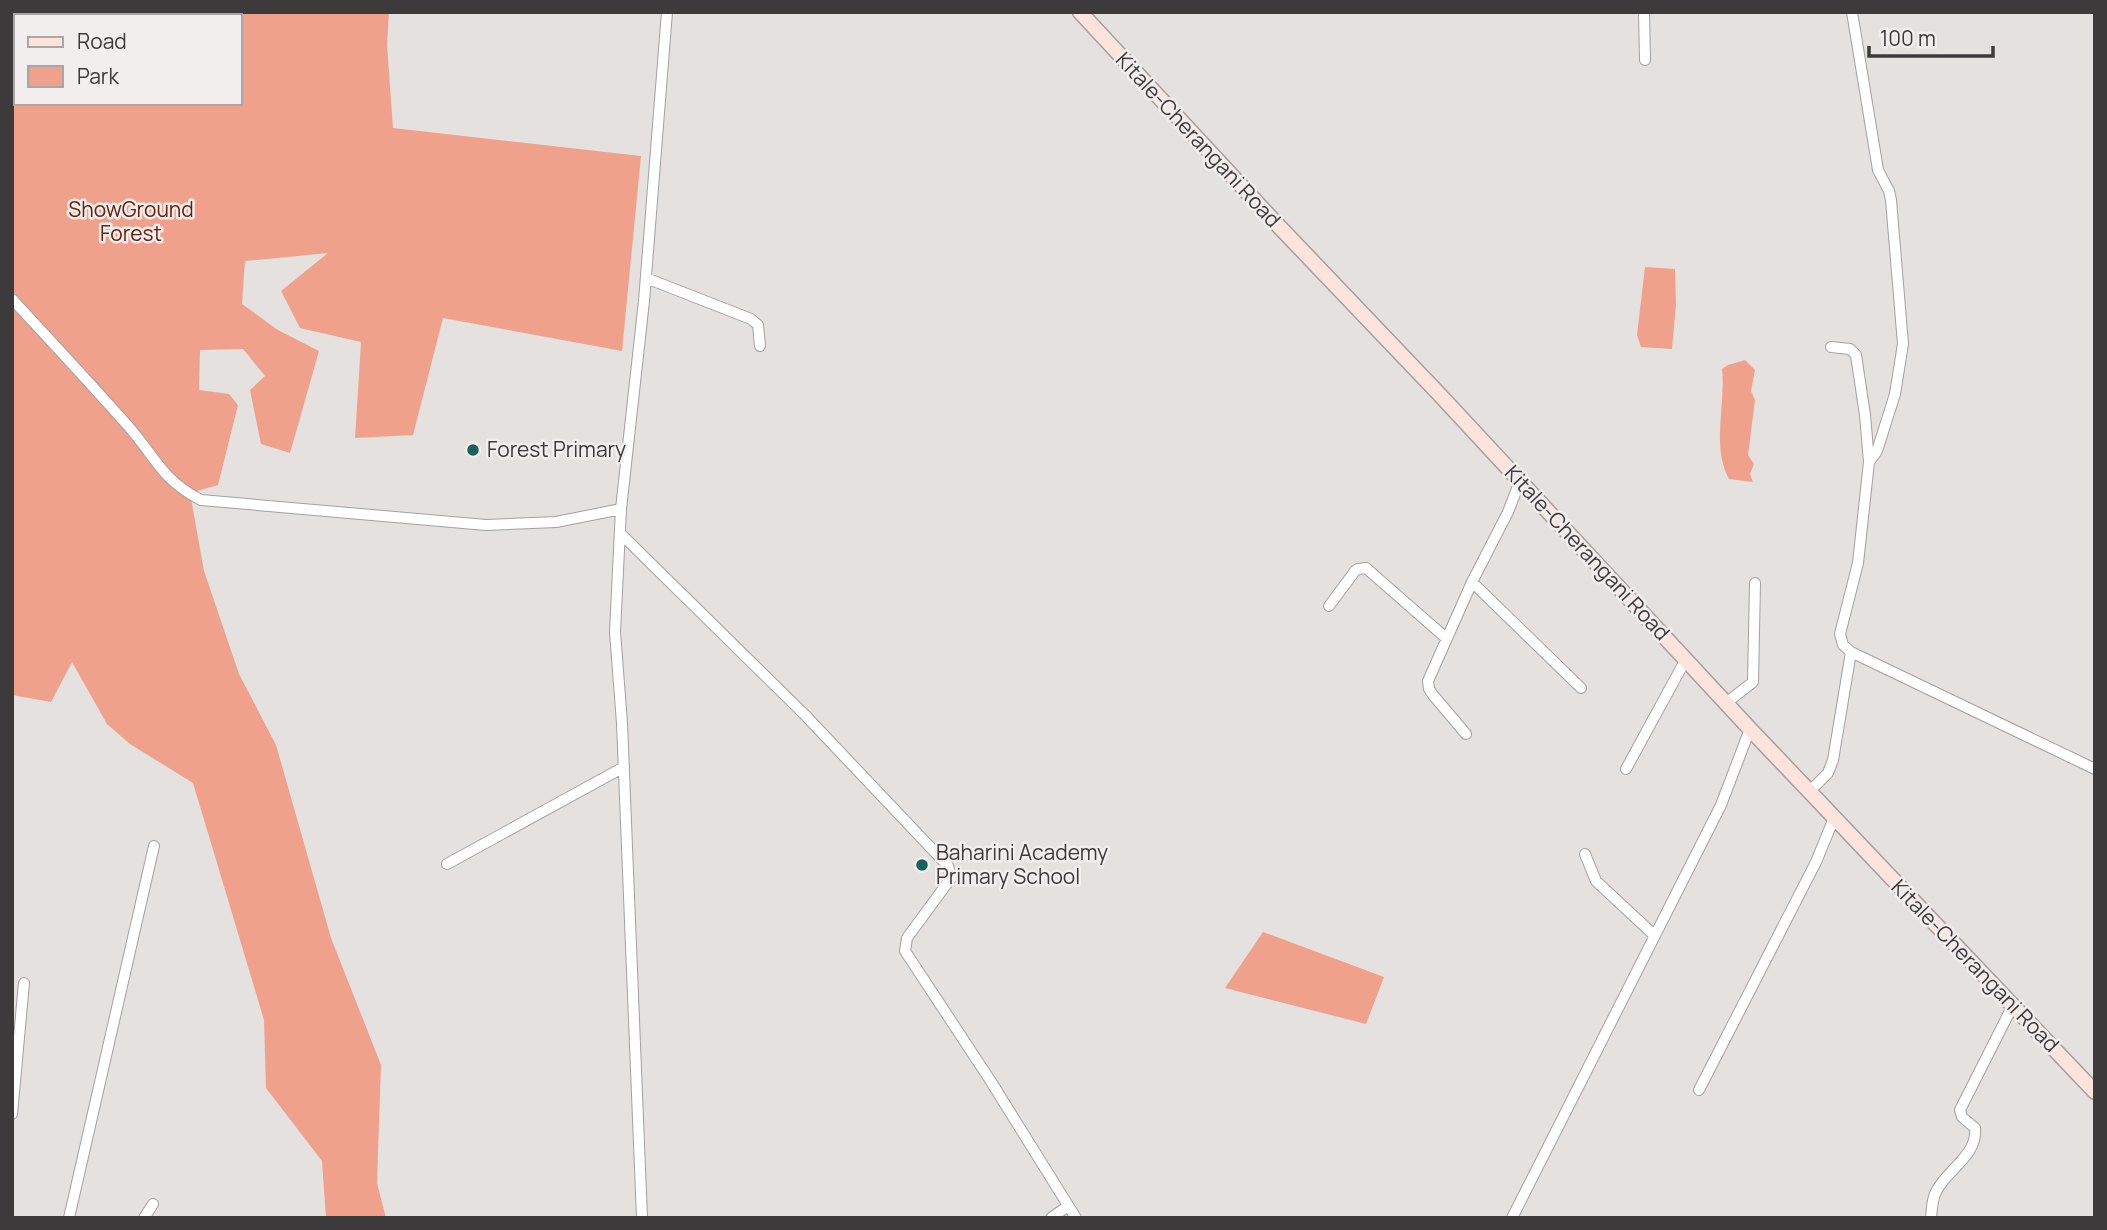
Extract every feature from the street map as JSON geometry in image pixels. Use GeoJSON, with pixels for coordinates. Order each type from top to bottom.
{"type":"FeatureCollection","features":[{"type":"Feature","properties":{"kind":"main road","name":"Kitale-Cherangani Road"},"geometry":{"type":"LineString","coordinates":[[1080,12],[1834,818],[2095,1092]]}},
{"type":"Feature","properties":{"kind":"street"},"geometry":{"type":"LineString","coordinates":[[642,1218],[624,767],[615,632],[621,509],[646,278],[667,12]]}},
{"type":"Feature","properties":{"kind":"street"},"geometry":{"type":"LineString","coordinates":[[1644,12],[1645,60]]}},
{"type":"Feature","properties":{"kind":"street"},"geometry":{"type":"LineString","coordinates":[[1852,12],[1878,170],[1891,200],[1903,344],[1895,394],[1877,451],[1868,462]]}},
{"type":"Feature","properties":{"kind":"street"},"geometry":{"type":"LineString","coordinates":[[646,278],[751,319],[758,325],[760,346]]}},
{"type":"Feature","properties":{"kind":"street"},"geometry":{"type":"LineString","coordinates":[[12,299],[131,429],[157,465],[179,489],[201,500],[486,525],[556,522],[621,509]]}},
{"type":"Feature","properties":{"kind":"street"},"geometry":{"type":"LineString","coordinates":[[1831,347],[1850,349],[1856,355],[1865,415],[1868,462],[1858,563],[1840,634],[1843,645],[1851,652],[2095,769]]}},
{"type":"Feature","properties":{"kind":"street"},"geometry":{"type":"LineString","coordinates":[[1466,734],[1433,695],[1428,684],[1446,638],[1508,512],[1520,481]]}},
{"type":"Feature","properties":{"kind":"street"},"geometry":{"type":"LineString","coordinates":[[621,534],[805,715],[948,866],[951,877],[907,938],[905,951],[1076,1218]]}},
{"type":"Feature","properties":{"kind":"street"},"geometry":{"type":"LineString","coordinates":[[1329,607],[1355,571],[1366,568],[1446,638]]}},
{"type":"Feature","properties":{"kind":"street"},"geometry":{"type":"LineString","coordinates":[[1472,582],[1581,688]]}},
{"type":"Feature","properties":{"kind":"street"},"geometry":{"type":"LineString","coordinates":[[1726,703],[1753,682],[1755,583]]}},
{"type":"Feature","properties":{"kind":"street"},"geometry":{"type":"LineString","coordinates":[[1810,791],[1828,773],[1833,760],[1851,652]]}},
{"type":"Feature","properties":{"kind":"street"},"geometry":{"type":"LineString","coordinates":[[1626,769],[1686,659]]}},
{"type":"Feature","properties":{"kind":"street"},"geometry":{"type":"LineString","coordinates":[[1512,1218],[1721,805],[1751,729]]}},
{"type":"Feature","properties":{"kind":"street"},"geometry":{"type":"LineString","coordinates":[[447,864],[624,767]]}},
{"type":"Feature","properties":{"kind":"street"},"geometry":{"type":"LineString","coordinates":[[1699,1090],[1816,862],[1834,818]]}},
{"type":"Feature","properties":{"kind":"street"},"geometry":{"type":"LineString","coordinates":[[69,1218],[154,846]]}},
{"type":"Feature","properties":{"kind":"street"},"geometry":{"type":"LineString","coordinates":[[1585,854],[1596,881],[1654,935]]}},
{"type":"Feature","properties":{"kind":"street"},"geometry":{"type":"LineString","coordinates":[[12,1114],[24,983]]}},
{"type":"Feature","properties":{"kind":"street"},"geometry":{"type":"LineString","coordinates":[[1931,1218],[1936,1190],[1959,1165],[1975,1136],[1975,1128],[1962,1117],[1960,1110],[2013,1005]]}},
{"type":"Feature","properties":{"kind":"street"},"geometry":{"type":"LineString","coordinates":[[144,1218],[153,1204]]}},
{"type":"Feature","properties":{"kind":"street"},"geometry":{"type":"LineString","coordinates":[[1051,1218],[1068,1206]]}},
{"type":"Feature","properties":{"kind":"green space","name":"ShowGround Forest"},"geometry":{"type":"Polygon","coordinates":[[[12,12],[389,12],[387,45],[393,128],[641,156],[622,351],[443,318],[413,435],[355,438],[361,342],[300,328],[281,291],[328,253],[245,261],[242,304],[278,330],[319,351],[290,453],[261,444],[250,390],[265,376],[243,349],[200,350],[199,390],[229,394],[238,405],[218,485],[190,493],[204,571],[239,674],[276,745],[331,938],[381,1065],[377,1183],[386,1218],[326,1218],[322,1161],[266,1088],[264,1020],[193,783],[130,744],[107,724],[72,662],[51,702],[12,695],[12,12]]]}},
{"type":"Feature","properties":{"kind":"green space"},"geometry":{"type":"Polygon","coordinates":[[[1645,267],[1675,269],[1676,304],[1672,349],[1641,347],[1637,335],[1645,267]]]}},
{"type":"Feature","properties":{"kind":"green space"},"geometry":{"type":"Polygon","coordinates":[[[1745,360],[1755,370],[1751,391],[1755,400],[1748,455],[1754,464],[1750,474],[1753,482],[1729,479],[1720,439],[1722,369],[1745,360]]]}},
{"type":"Feature","properties":{"kind":"green space"},"geometry":{"type":"Polygon","coordinates":[[[1263,932],[1384,977],[1366,1024],[1225,988],[1263,932]]]}},
{"type":"Feature","properties":{"kind":"place","name":"Forest Primary"},"geometry":{"type":"Point","coordinates":[473,450]}},
{"type":"Feature","properties":{"kind":"place","name":"Baharini Academy Primary School"},"geometry":{"type":"Point","coordinates":[922,865]}}]}
